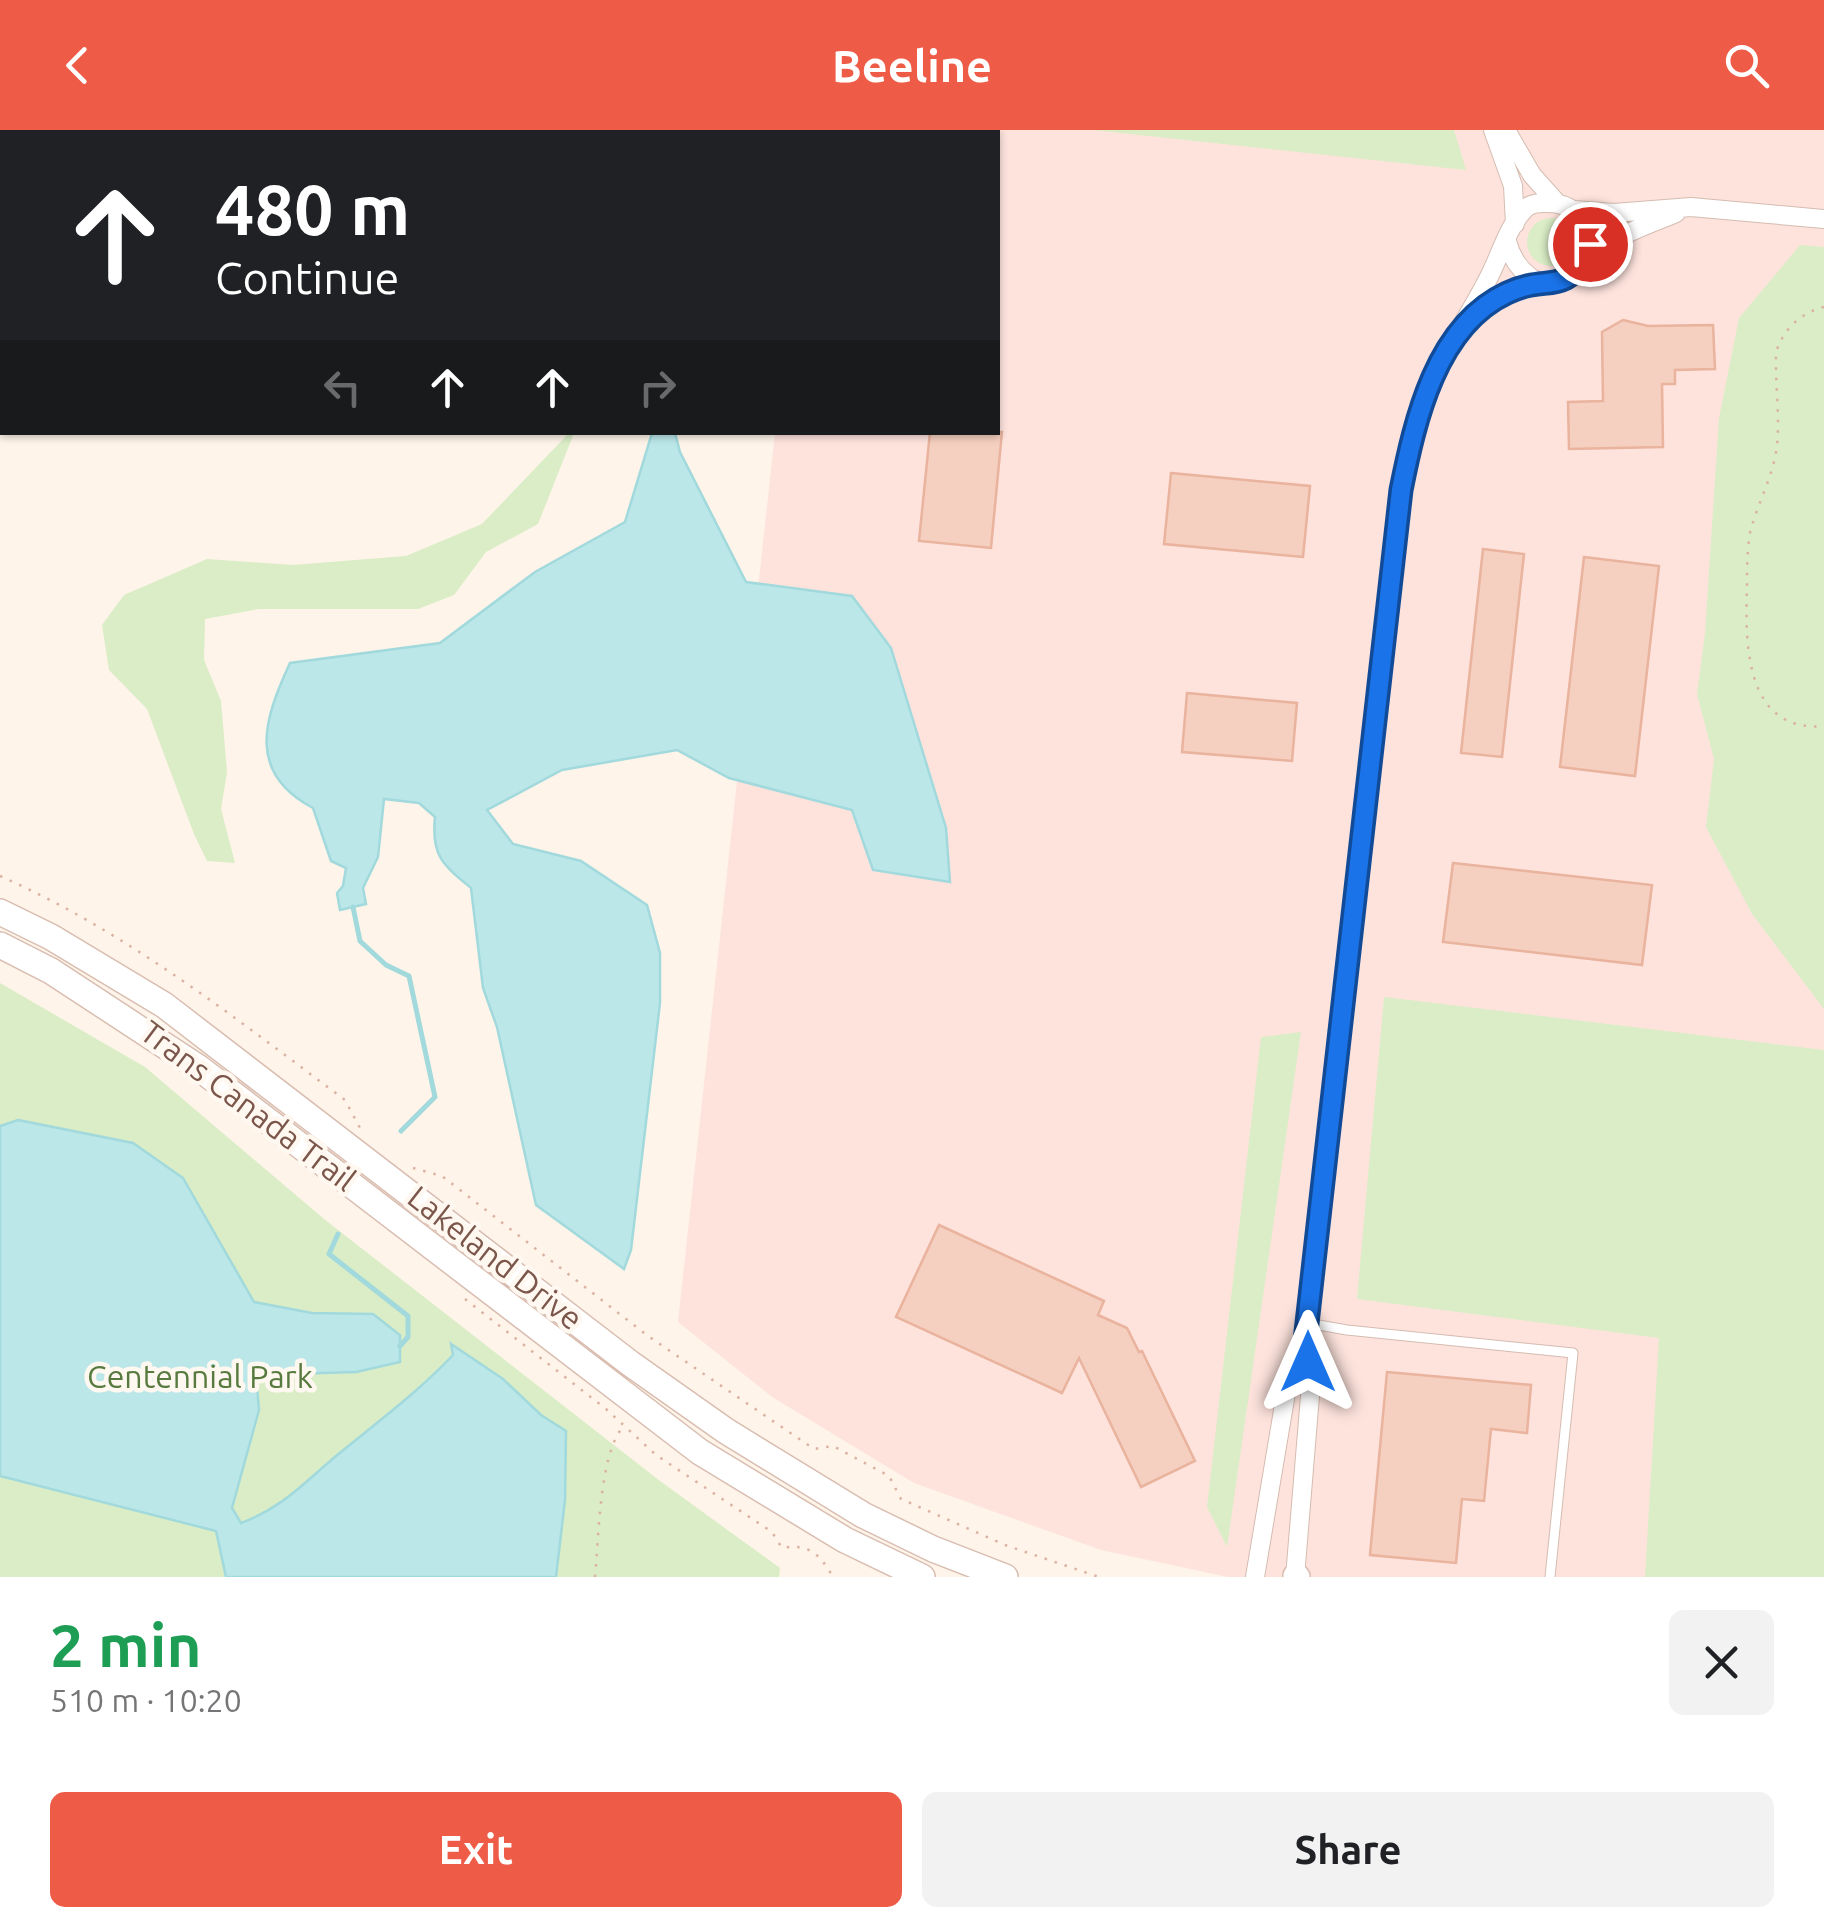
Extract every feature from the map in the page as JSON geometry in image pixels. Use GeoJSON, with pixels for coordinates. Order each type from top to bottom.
{"type":"FeatureCollection","features":[{"type":"Feature","properties":{"kind":"main road","name":"Lakeland Drive"},"geometry":{"type":"LineString","coordinates":[[0,912],[104,967],[164,1005],[631,1364],[726,1430],[864,1515],[933,1550],[1005,1577]]}},
{"type":"Feature","properties":{"kind":"main road","name":"Lakeland Drive"},"geometry":{"type":"LineString","coordinates":[[0,945],[51,971],[199,1068],[700,1452],[845,1540],[922,1577]]}},
{"type":"Feature","properties":{"kind":"street"},"geometry":{"type":"LineString","coordinates":[[1493,130],[1513,186],[1514,264],[1538,282]]}},
{"type":"Feature","properties":{"kind":"street"},"geometry":{"type":"LineString","coordinates":[[1506,130],[1532,176],[1584,219],[1593,253]]}},
{"type":"Feature","properties":{"kind":"street"},"geometry":{"type":"LineString","coordinates":[[1296,1577],[1310,1384],[1306,1332],[1401,490],[1417,420],[1438,366],[1466,322],[1511,232],[1532,204],[1614,213],[1691,207],[1824,219]]}},
{"type":"Feature","properties":{"kind":"street"},"geometry":{"type":"LineString","coordinates":[[1466,322],[1504,294],[1538,282],[1570,279],[1593,253],[1620,237],[1691,207]]}},
{"type":"Feature","properties":{"kind":"street"},"geometry":{"type":"LineString","coordinates":[[1255,1577],[1288,1381],[1306,1332]]}},
{"type":"Feature","properties":{"kind":"lane"},"geometry":{"type":"LineString","coordinates":[[1306,1332],[1348,1330],[1573,1353],[1550,1577]]}},
{"type":"Feature","properties":{"kind":"path"},"geometry":{"type":"LineString","coordinates":[[1824,306],[1798,319],[1780,339],[1776,352],[1778,444],[1748,545],[1746,618],[1756,685],[1775,714],[1798,726],[1824,726]]}},
{"type":"Feature","properties":{"kind":"path"},"geometry":{"type":"LineString","coordinates":[[0,876],[78,915],[180,977],[345,1100],[363,1134]]}},
{"type":"Feature","properties":{"kind":"path"},"geometry":{"type":"LineString","coordinates":[[404,1166],[442,1176],[648,1336],[814,1449],[833,1446],[889,1476],[902,1498],[1005,1545],[1099,1577]]}},
{"type":"Feature","properties":{"kind":"path"},"geometry":{"type":"LineString","coordinates":[[465,1300],[606,1409],[656,1456],[772,1532],[782,1548],[798,1545],[824,1559],[833,1577]]}},
{"type":"Feature","properties":{"kind":"path"},"geometry":{"type":"LineString","coordinates":[[595,1577],[608,1462],[615,1437],[624,1426]]}},
{"type":"Feature","properties":{"kind":"shaded area"},"geometry":{"type":"Polygon","coordinates":[[[1000,130],[1824,130],[1824,1577],[1228,1577],[1101,1550],[914,1483],[772,1397],[678,1322],[775,435],[1000,435],[1000,130]]]}},
{"type":"Feature","properties":{"kind":"green space"},"geometry":{"type":"Polygon","coordinates":[[[1093,130],[1454,130],[1466,170],[1093,130]]]}},
{"type":"Feature","properties":{"kind":"green space"},"geometry":{"type":"Polygon","coordinates":[[[1551,218],[1568,225],[1575,242],[1568,259],[1551,266],[1534,259],[1527,242],[1534,225],[1551,218]]]}},
{"type":"Feature","properties":{"kind":"green space"},"geometry":{"type":"Polygon","coordinates":[[[1800,245],[1824,247],[1824,1009],[1752,914],[1706,827],[1714,759],[1697,694],[1705,633],[1719,418],[1739,318],[1800,245]]]}},
{"type":"Feature","properties":{"kind":"green space"},"geometry":{"type":"Polygon","coordinates":[[[567,435],[573,435],[538,524],[486,552],[454,595],[418,609],[258,609],[205,619],[204,660],[221,701],[227,772],[221,809],[235,863],[207,861],[147,709],[109,670],[102,625],[124,595],[207,559],[293,565],[406,556],[482,524],[567,435]]]}},
{"type":"Feature","properties":{"kind":"green space","name":"Centennial Park"},"geometry":{"type":"Polygon","coordinates":[[[0,983],[145,1067],[324,1219],[660,1481],[780,1568],[779,1577],[0,1577],[0,983]]]}},
{"type":"Feature","properties":{"kind":"green space"},"geometry":{"type":"Polygon","coordinates":[[[1384,997],[1824,1050],[1824,1577],[1645,1577],[1659,1338],[1357,1299],[1384,997]]]}},
{"type":"Feature","properties":{"kind":"green space"},"geometry":{"type":"Polygon","coordinates":[[[1301,1032],[1227,1547],[1207,1507],[1261,1037],[1301,1032]]]}},
{"type":"Feature","properties":{"kind":"water"},"geometry":{"type":"Polygon","coordinates":[[[651,435],[676,435],[680,452],[746,582],[852,596],[891,648],[946,828],[950,882],[873,870],[852,810],[729,778],[677,750],[562,770],[487,810],[513,844],[581,861],[647,905],[660,953],[660,1003],[631,1250],[624,1269],[536,1205],[497,1027],[483,988],[471,888],[441,859],[435,841],[435,817],[419,803],[384,799],[378,857],[363,888],[366,904],[340,910],[337,893],[343,886],[346,868],[331,861],[313,808],[278,779],[267,744],[273,705],[290,663],[440,643],[535,572],[625,522],[651,435]]]}},
{"type":"Feature","properties":{"kind":"water","name":"Centennial Park"},"geometry":{"type":"Polygon","coordinates":[[[18,1120],[133,1143],[183,1178],[254,1302],[312,1313],[373,1314],[400,1335],[400,1362],[356,1372],[256,1375],[259,1410],[232,1508],[241,1523],[283,1501],[412,1394],[453,1355],[451,1344],[503,1379],[541,1415],[566,1431],[565,1500],[556,1577],[226,1577],[216,1531],[0,1476],[0,1126],[18,1120]]]}},
{"type":"Feature","properties":{"kind":"building"},"geometry":{"type":"Polygon","coordinates":[[[1623,320],[1648,326],[1713,325],[1715,369],[1675,370],[1675,384],[1662,384],[1663,447],[1569,449],[1568,402],[1603,401],[1602,332],[1623,320]]]}},
{"type":"Feature","properties":{"kind":"building"},"geometry":{"type":"Polygon","coordinates":[[[1002,432],[991,548],[919,541],[930,435],[1002,432]]]}},
{"type":"Feature","properties":{"kind":"building"},"geometry":{"type":"Polygon","coordinates":[[[1171,473],[1310,486],[1303,557],[1164,544],[1171,473]]]}},
{"type":"Feature","properties":{"kind":"building"},"geometry":{"type":"Polygon","coordinates":[[[1483,549],[1524,554],[1502,757],[1461,753],[1483,549]]]}},
{"type":"Feature","properties":{"kind":"building"},"geometry":{"type":"Polygon","coordinates":[[[1584,557],[1659,566],[1635,776],[1560,767],[1584,557]]]}},
{"type":"Feature","properties":{"kind":"building"},"geometry":{"type":"Polygon","coordinates":[[[1187,693],[1297,703],[1292,761],[1182,752],[1187,693]]]}},
{"type":"Feature","properties":{"kind":"building"},"geometry":{"type":"Polygon","coordinates":[[[1453,863],[1652,885],[1642,965],[1443,942],[1453,863]]]}},
{"type":"Feature","properties":{"kind":"building"},"geometry":{"type":"Polygon","coordinates":[[[939,1225],[1104,1301],[1098,1315],[1127,1328],[1195,1461],[1141,1487],[1079,1358],[1062,1393],[896,1317],[939,1225]]]}},
{"type":"Feature","properties":{"kind":"building"},"geometry":{"type":"Polygon","coordinates":[[[1387,1372],[1531,1385],[1527,1433],[1491,1429],[1484,1501],[1462,1499],[1456,1563],[1370,1555],[1387,1372]]]}},
{"type":"Feature","properties":{"kind":"waterway"},"geometry":{"type":"LineString","coordinates":[[353,907],[360,941],[386,965],[409,976],[435,1097],[401,1131]]}},
{"type":"Feature","properties":{"kind":"waterway"},"geometry":{"type":"LineString","coordinates":[[338,1234],[329,1254],[408,1316],[408,1337],[400,1346]]}},
{"type":"Feature","properties":{"kind":"route"},"geometry":{"type":"LineString","coordinates":[[1308,1362],[1305,1341],[1340,1018],[1401,490],[1412,433],[1438,366],[1466,322],[1504,294],[1538,282],[1570,279],[1593,253],[1590,244]]}}]}
